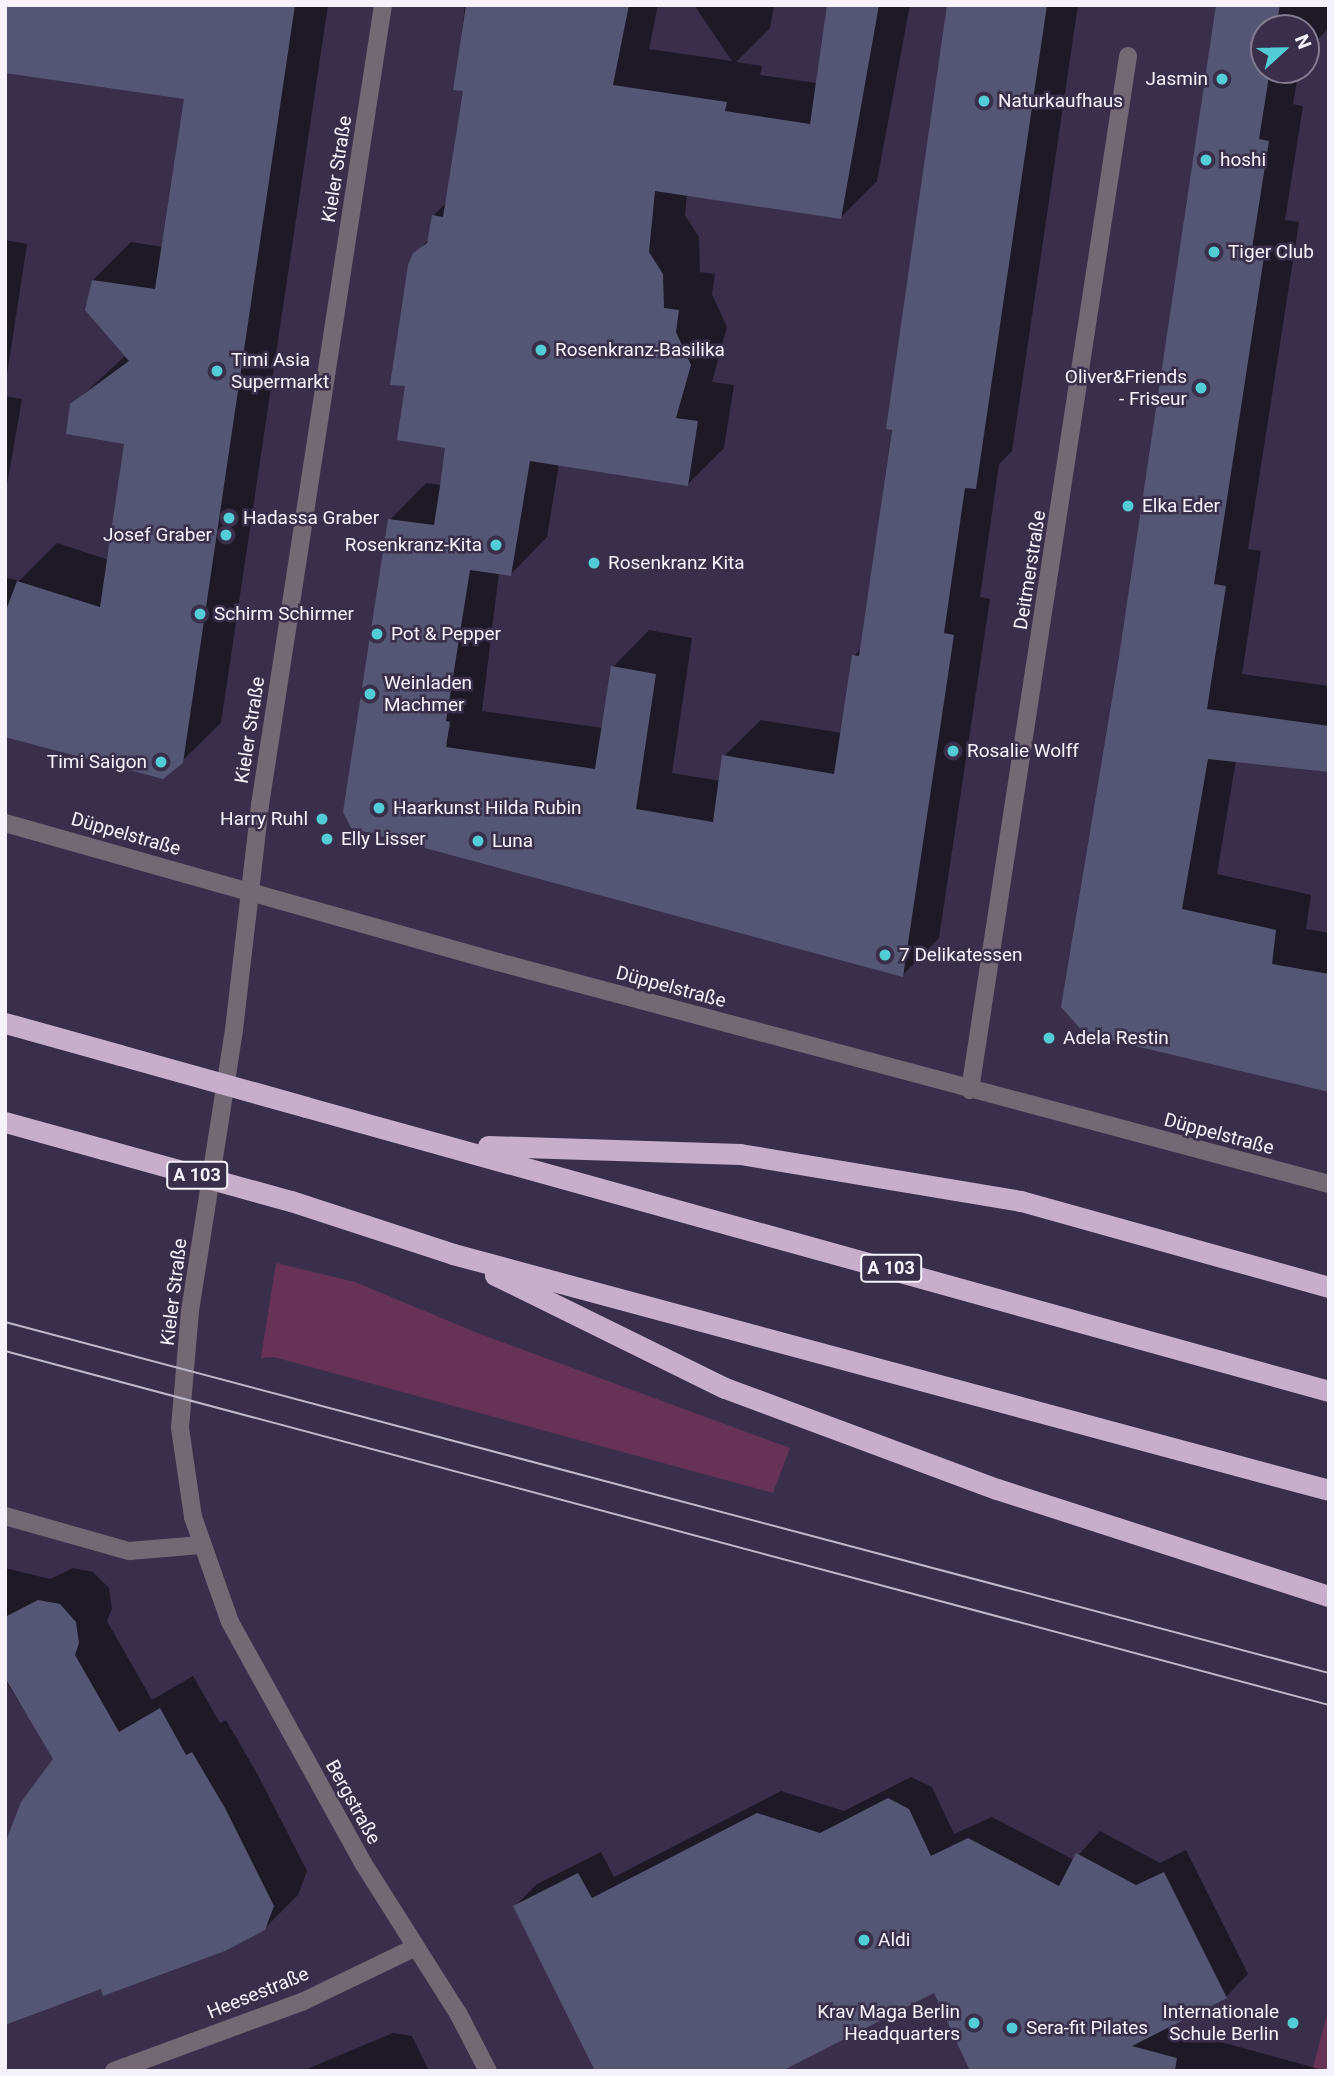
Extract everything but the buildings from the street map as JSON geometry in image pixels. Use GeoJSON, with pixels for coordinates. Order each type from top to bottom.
{"type":"FeatureCollection","features":[{"type":"Feature","properties":{"kind":"highway","name":"A 103"},"geometry":{"type":"LineString","coordinates":[[5,1023],[306,1107],[454,1145],[1329,1391]]}},
{"type":"Feature","properties":{"kind":"highway","name":"A 103"},"geometry":{"type":"LineString","coordinates":[[5,1122],[291,1201],[453,1254],[1329,1490]]}},
{"type":"Feature","properties":{"kind":"highway"},"geometry":{"type":"LineString","coordinates":[[454,1145],[740,1154],[1021,1201],[1329,1287]]}},
{"type":"Feature","properties":{"kind":"highway"},"geometry":{"type":"LineString","coordinates":[[453,1254],[725,1388],[997,1489],[1329,1596]]}},
{"type":"Feature","properties":{"kind":"street","name":"Kieler Straße"},"geometry":{"type":"LineString","coordinates":[[201,1545],[180,1428],[190,1311],[383,5]]}},
{"type":"Feature","properties":{"kind":"street","name":"Deitmerstraße"},"geometry":{"type":"LineString","coordinates":[[970,1090],[1128,56]]}},
{"type":"Feature","properties":{"kind":"street","name":"Düppelstraße"},"geometry":{"type":"LineString","coordinates":[[5,823],[970,1090],[1329,1185]]}},
{"type":"Feature","properties":{"kind":"street"},"geometry":{"type":"LineString","coordinates":[[5,1517],[129,1551],[201,1545]]}},
{"type":"Feature","properties":{"kind":"street","name":"Bergstraße"},"geometry":{"type":"LineString","coordinates":[[201,1545],[230,1622],[363,1863],[416,1947],[488,2071]]}},
{"type":"Feature","properties":{"kind":"street","name":"Heesestraße"},"geometry":{"type":"LineString","coordinates":[[114,2071],[304,2001],[416,1947]]}},
{"type":"Feature","properties":{"kind":"shaded area"},"geometry":{"type":"Polygon","coordinates":[[[276,1263],[355,1282],[480,1334],[790,1448],[773,1493],[274,1357],[261,1358],[276,1263]]]}},
{"type":"Feature","properties":{"kind":"shaded area"},"geometry":{"type":"Polygon","coordinates":[[[1329,2007],[1329,2071],[1312,2071],[1329,2007]]]}},
{"type":"Feature","properties":{"kind":"tram line"},"geometry":{"type":"LineString","coordinates":[[5,1322],[1329,1673]]}},
{"type":"Feature","properties":{"kind":"tram line"},"geometry":{"type":"LineString","coordinates":[[5,1351],[1329,1705]]}},
{"type":"Feature","properties":{"kind":"place","name":"Jasmin"},"geometry":{"type":"Point","coordinates":[1222,79]}},
{"type":"Feature","properties":{"kind":"place","name":"Naturkaufhaus"},"geometry":{"type":"Point","coordinates":[984,101]}},
{"type":"Feature","properties":{"kind":"place","name":"hoshi"},"geometry":{"type":"Point","coordinates":[1206,160]}},
{"type":"Feature","properties":{"kind":"place","name":"Tiger Club"},"geometry":{"type":"Point","coordinates":[1214,252]}},
{"type":"Feature","properties":{"kind":"place","name":"Rosenkranz-Basilika"},"geometry":{"type":"Point","coordinates":[541,350]}},
{"type":"Feature","properties":{"kind":"place","name":"Timi Asia Supermarkt"},"geometry":{"type":"Point","coordinates":[217,371]}},
{"type":"Feature","properties":{"kind":"place","name":"Oliver&Friends - Friseur"},"geometry":{"type":"Point","coordinates":[1201,388]}},
{"type":"Feature","properties":{"kind":"place","name":"Elka Eder"},"geometry":{"type":"Point","coordinates":[1128,506]}},
{"type":"Feature","properties":{"kind":"place","name":"Hadassa Graber"},"geometry":{"type":"Point","coordinates":[229,518]}},
{"type":"Feature","properties":{"kind":"place","name":"Josef Graber"},"geometry":{"type":"Point","coordinates":[226,535]}},
{"type":"Feature","properties":{"kind":"place","name":"Rosenkranz-Kita"},"geometry":{"type":"Point","coordinates":[496,545]}},
{"type":"Feature","properties":{"kind":"place","name":"Rosenkranz Kita"},"geometry":{"type":"Point","coordinates":[594,563]}},
{"type":"Feature","properties":{"kind":"place","name":"Schirm Schirmer"},"geometry":{"type":"Point","coordinates":[200,614]}},
{"type":"Feature","properties":{"kind":"place","name":"Pot & Pepper"},"geometry":{"type":"Point","coordinates":[377,634]}},
{"type":"Feature","properties":{"kind":"place","name":"Weinladen Machmer"},"geometry":{"type":"Point","coordinates":[370,694]}},
{"type":"Feature","properties":{"kind":"place","name":"Rosalie Wolff"},"geometry":{"type":"Point","coordinates":[953,751]}},
{"type":"Feature","properties":{"kind":"place","name":"Timi Saigon"},"geometry":{"type":"Point","coordinates":[161,762]}},
{"type":"Feature","properties":{"kind":"place","name":"Haarkunst Hilda Rubin"},"geometry":{"type":"Point","coordinates":[379,808]}},
{"type":"Feature","properties":{"kind":"place","name":"Harry Ruhl"},"geometry":{"type":"Point","coordinates":[322,819]}},
{"type":"Feature","properties":{"kind":"place","name":"Elly Lisser"},"geometry":{"type":"Point","coordinates":[327,839]}},
{"type":"Feature","properties":{"kind":"place","name":"Luna"},"geometry":{"type":"Point","coordinates":[478,841]}},
{"type":"Feature","properties":{"kind":"place","name":"7 Delikatessen"},"geometry":{"type":"Point","coordinates":[885,955]}},
{"type":"Feature","properties":{"kind":"place","name":"Adela Restin"},"geometry":{"type":"Point","coordinates":[1049,1038]}},
{"type":"Feature","properties":{"kind":"place","name":"Aldi"},"geometry":{"type":"Point","coordinates":[864,1940]}},
{"type":"Feature","properties":{"kind":"place","name":"Krav Maga Berlin Headquarters"},"geometry":{"type":"Point","coordinates":[974,2023]}},
{"type":"Feature","properties":{"kind":"place","name":"Internationale Schule Berlin"},"geometry":{"type":"Point","coordinates":[1293,2023]}},
{"type":"Feature","properties":{"kind":"place","name":"Sera-fit Pilates"},"geometry":{"type":"Point","coordinates":[1012,2028]}}]}
